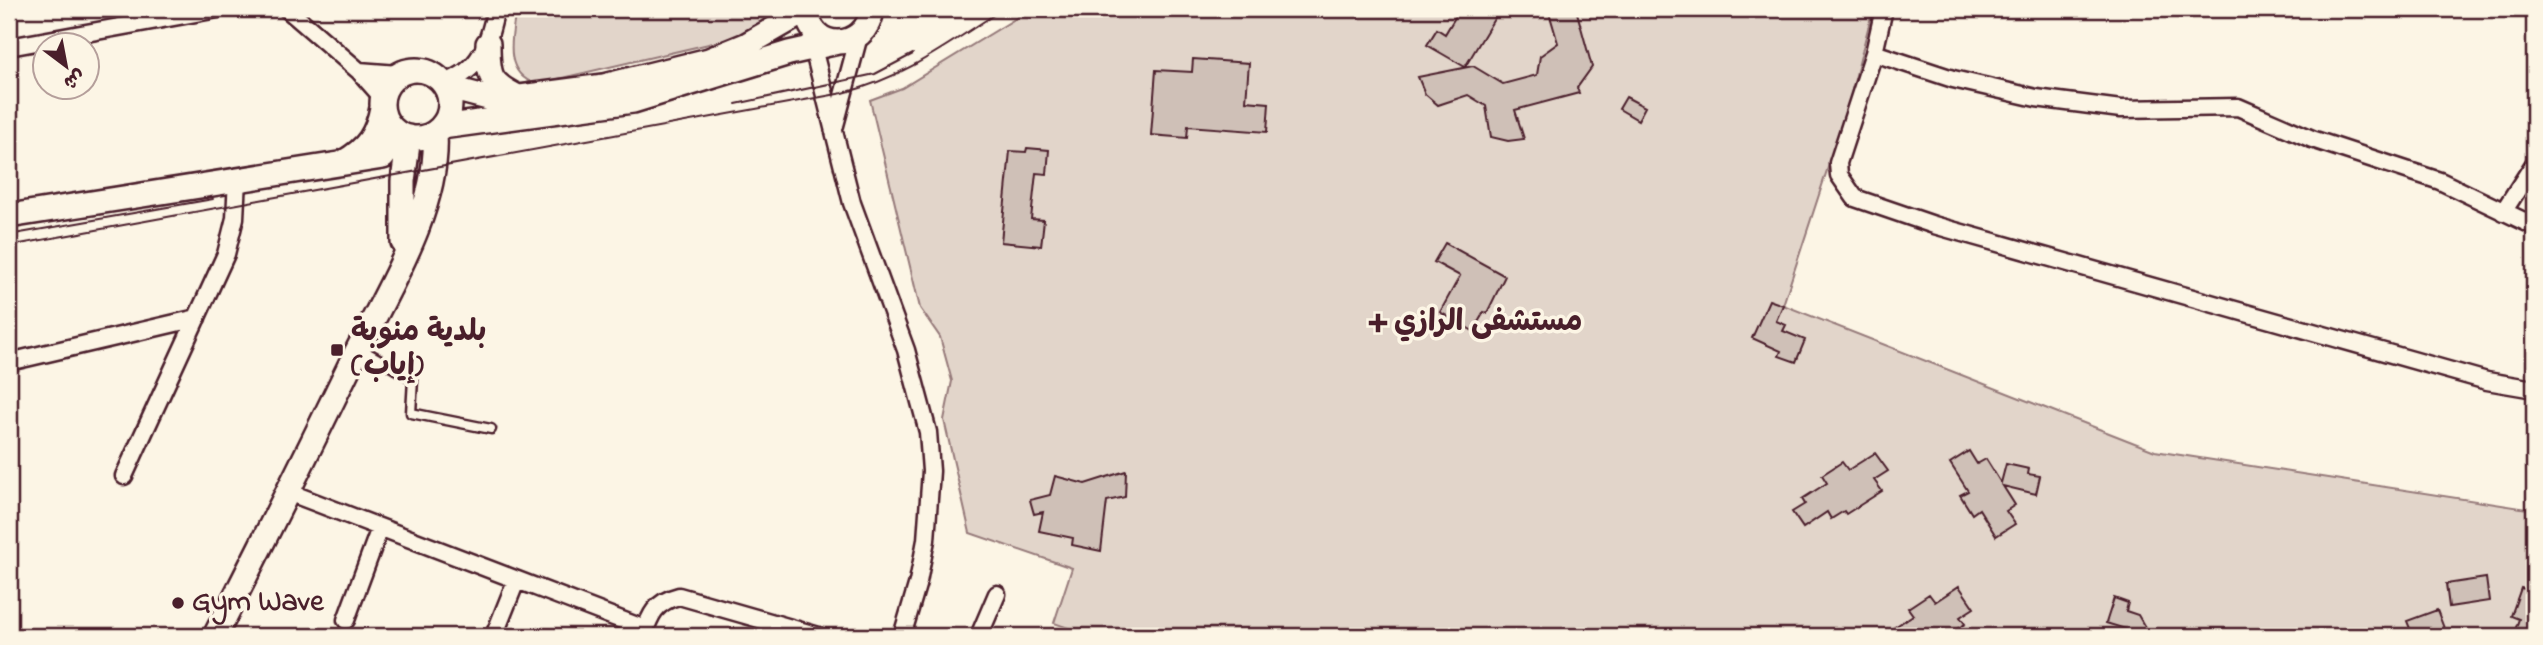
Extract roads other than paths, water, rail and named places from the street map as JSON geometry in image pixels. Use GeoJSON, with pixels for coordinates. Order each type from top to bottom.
{"type":"FeatureCollection","features":[{"type":"Feature","properties":{"kind":"main road"},"geometry":{"type":"LineString","coordinates":[[849,39],[870,19],[872,9]]}},
{"type":"Feature","properties":{"kind":"main road"},"geometry":{"type":"LineString","coordinates":[[9,216],[338,166],[383,157],[405,135],[633,101],[849,39],[889,9]]}},
{"type":"Feature","properties":{"kind":"main road"},"geometry":{"type":"LineString","coordinates":[[338,166],[363,149],[377,134],[382,102],[391,80],[417,69],[428,71],[445,85],[487,99],[520,98],[604,86],[709,60],[808,14],[818,35],[849,39]]}},
{"type":"Feature","properties":{"kind":"main road"},"geometry":{"type":"LineString","coordinates":[[488,44],[490,76],[497,86],[520,98]]}},
{"type":"Feature","properties":{"kind":"main road"},"geometry":{"type":"LineString","coordinates":[[215,636],[402,260],[433,183],[439,131],[450,104],[445,85]]}},
{"type":"Feature","properties":{"kind":"main road"},"geometry":{"type":"LineString","coordinates":[[382,102],[387,123],[405,135]]}},
{"type":"Feature","properties":{"kind":"main road"},"geometry":{"type":"LineString","coordinates":[[402,260],[405,135]]}},
{"type":"Feature","properties":{"kind":"main road"},"geometry":{"type":"LineString","coordinates":[[383,157],[403,181]]}},
{"type":"Feature","properties":{"kind":"street"},"geometry":{"type":"LineString","coordinates":[[9,47],[218,9]]}},
{"type":"Feature","properties":{"kind":"street"},"geometry":{"type":"LineString","coordinates":[[287,9],[359,71],[382,102]]}},
{"type":"Feature","properties":{"kind":"street"},"geometry":{"type":"LineString","coordinates":[[445,85],[463,77],[488,44],[496,9]]}},
{"type":"Feature","properties":{"kind":"street"},"geometry":{"type":"LineString","coordinates":[[1884,9],[1874,53],[1838,163],[1842,183],[1855,198],[1934,225],[2487,381],[2534,388]]}},
{"type":"Feature","properties":{"kind":"street"},"geometry":{"type":"LineString","coordinates":[[808,14],[812,49],[852,203],[906,350],[928,432],[930,499],[926,540],[918,582],[902,636]]}},
{"type":"Feature","properties":{"kind":"street"},"geometry":{"type":"LineString","coordinates":[[833,135],[849,39]]}},
{"type":"Feature","properties":{"kind":"street"},"geometry":{"type":"LineString","coordinates":[[1874,53],[1942,76],[2036,98],[2121,109],[2238,107],[2312,139],[2440,181],[2534,226]]}},
{"type":"Feature","properties":{"kind":"street"},"geometry":{"type":"LineString","coordinates":[[359,71],[398,75]]}},
{"type":"Feature","properties":{"kind":"street"},"geometry":{"type":"LineString","coordinates":[[2503,212],[2534,164]]}},
{"type":"Feature","properties":{"kind":"street"},"geometry":{"type":"LineString","coordinates":[[124,476],[226,254],[234,218],[237,180]]}},
{"type":"Feature","properties":{"kind":"street"},"geometry":{"type":"LineString","coordinates":[[9,362],[198,318]]}},
{"type":"Feature","properties":{"kind":"street"},"geometry":{"type":"LineString","coordinates":[[288,492],[644,633],[653,610],[661,602],[687,596],[819,636]]}},
{"type":"Feature","properties":{"kind":"street"},"geometry":{"type":"LineString","coordinates":[[346,620],[380,528]]}},
{"type":"Feature","properties":{"kind":"street"},"geometry":{"type":"LineString","coordinates":[[494,636],[516,581]]}},
{"type":"Feature","properties":{"kind":"street"},"geometry":{"type":"LineString","coordinates":[[979,636],[997,594]]}},
{"type":"Feature","properties":{"kind":"lane"},"geometry":{"type":"LineString","coordinates":[[359,348],[414,379],[411,412],[491,429]]}},
{"type":"Feature","properties":{"kind":"tram line"},"geometry":{"type":"LineString","coordinates":[[9,246],[843,93],[865,87],[906,69],[1003,9]]}},
{"type":"Feature","properties":{"kind":"tram line"},"geometry":{"type":"LineString","coordinates":[[736,104],[875,74],[913,54]]}},
{"type":"Feature","properties":{"kind":"tram line"},"geometry":{"type":"LineString","coordinates":[[9,235],[213,199]]}},
{"type":"Feature","properties":{"kind":"place","name":"مستشفى الرازي"},"geometry":{"type":"Point","coordinates":[1378,323]}},
{"type":"Feature","properties":{"kind":"place","name":"بلدية منوبة (إياب)"},"geometry":{"type":"Point","coordinates":[337,350]}},
{"type":"Feature","properties":{"kind":"place","name":"Gym Wave"},"geometry":{"type":"Point","coordinates":[178,603]}}]}
